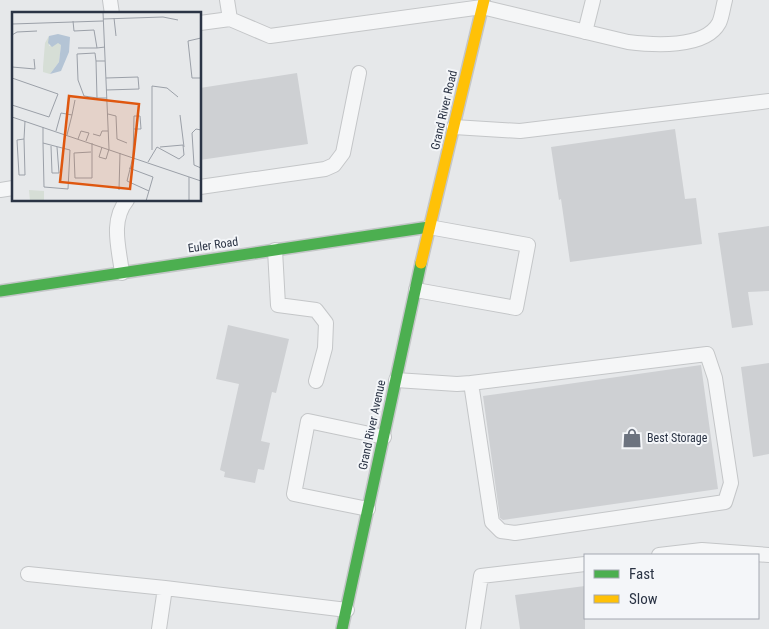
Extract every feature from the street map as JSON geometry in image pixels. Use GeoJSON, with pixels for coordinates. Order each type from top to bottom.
{"type":"FeatureCollection","features":[{"type":"Feature","properties":{"kind":"main road","name":"Grand River Road"},"geometry":{"type":"LineString","coordinates":[[430,227],[483,4]]}},
{"type":"Feature","properties":{"kind":"main road","name":"Euler Road"},"geometry":{"type":"LineString","coordinates":[[0,291],[430,227]]}},
{"type":"Feature","properties":{"kind":"main road","name":"Grand River Avenue"},"geometry":{"type":"LineString","coordinates":[[342,629],[430,227]]}},
{"type":"Feature","properties":{"kind":"lane"},"geometry":{"type":"LineString","coordinates":[[227,0],[230,19]]}},
{"type":"Feature","properties":{"kind":"lane"},"geometry":{"type":"LineString","coordinates":[[585,32],[593,0]]}},
{"type":"Feature","properties":{"kind":"lane"},"geometry":{"type":"LineString","coordinates":[[201,23],[230,19],[270,36],[483,4],[585,32],[628,42],[652,45],[685,42],[704,36],[719,23],[725,0]]}},
{"type":"Feature","properties":{"kind":"lane"},"geometry":{"type":"LineString","coordinates":[[201,187],[325,169],[334,165],[343,154],[359,73]]}},
{"type":"Feature","properties":{"kind":"lane"},"geometry":{"type":"LineString","coordinates":[[454,127],[520,131],[769,101]]}},
{"type":"Feature","properties":{"kind":"lane"},"geometry":{"type":"LineString","coordinates":[[122,273],[116,224],[119,210],[125,201]]}},
{"type":"Feature","properties":{"kind":"lane"},"geometry":{"type":"LineString","coordinates":[[416,290],[516,308],[528,245],[430,227]]}},
{"type":"Feature","properties":{"kind":"lane"},"geometry":{"type":"LineString","coordinates":[[275,250],[278,305],[316,310],[326,323],[325,348],[316,382]]}},
{"type":"Feature","properties":{"kind":"lane"},"geometry":{"type":"LineString","coordinates":[[396,380],[457,384],[471,382],[708,354],[715,378],[731,483],[725,502],[515,533],[501,531],[492,522],[471,382]]}},
{"type":"Feature","properties":{"kind":"lane"},"geometry":{"type":"LineString","coordinates":[[368,509],[294,494],[308,421],[384,437]]}},
{"type":"Feature","properties":{"kind":"lane"},"geometry":{"type":"LineString","coordinates":[[668,554],[702,550],[756,554]]}},
{"type":"Feature","properties":{"kind":"lane"},"geometry":{"type":"LineString","coordinates":[[473,629],[481,576],[584,564]]}},
{"type":"Feature","properties":{"kind":"lane"},"geometry":{"type":"LineString","coordinates":[[28,574],[300,603],[346,610]]}},
{"type":"Feature","properties":{"kind":"lane"},"geometry":{"type":"LineString","coordinates":[[159,629],[165,588]]}},
{"type":"Feature","properties":{"kind":"building"},"geometry":{"type":"Polygon","coordinates":[[[297,73],[308,144],[201,160],[201,88],[297,73]]]}},
{"type":"Feature","properties":{"kind":"building"},"geometry":{"type":"Polygon","coordinates":[[[675,129],[685,199],[696,198],[702,244],[570,262],[551,147],[675,129]]]}},
{"type":"Feature","properties":{"kind":"building"},"geometry":{"type":"Polygon","coordinates":[[[769,226],[769,291],[748,292],[753,325],[732,328],[718,233],[769,226]]]}},
{"type":"Feature","properties":{"kind":"building"},"geometry":{"type":"Polygon","coordinates":[[[228,325],[289,339],[276,393],[272,392],[261,441],[270,443],[264,470],[258,469],[255,483],[224,477],[225,472],[220,470],[239,384],[216,379],[228,325]]]}},
{"type":"Feature","properties":{"kind":"building"},"geometry":{"type":"Polygon","coordinates":[[[769,363],[769,454],[753,457],[741,367],[769,363]]]}},
{"type":"Feature","properties":{"kind":"building"},"geometry":{"type":"Polygon","coordinates":[[[701,365],[718,489],[503,520],[500,518],[483,396],[701,365]]]}},
{"type":"Feature","properties":{"kind":"building"},"geometry":{"type":"Polygon","coordinates":[[[584,586],[585,629],[520,629],[515,595],[584,586]]]}},
{"type":"Feature","properties":{"kind":"traffic: fast"},"geometry":{"type":"LineString","coordinates":[[0,291],[429,227]]}},
{"type":"Feature","properties":{"kind":"traffic: fast"},"geometry":{"type":"LineString","coordinates":[[342,629],[421,263]]}},
{"type":"Feature","properties":{"kind":"traffic: slow"},"geometry":{"type":"LineString","coordinates":[[421,263],[484,0]]}},
{"type":"Feature","properties":{"kind":"place","name":"Best Storage"},"geometry":{"type":"Point","coordinates":[632,438]}}]}
